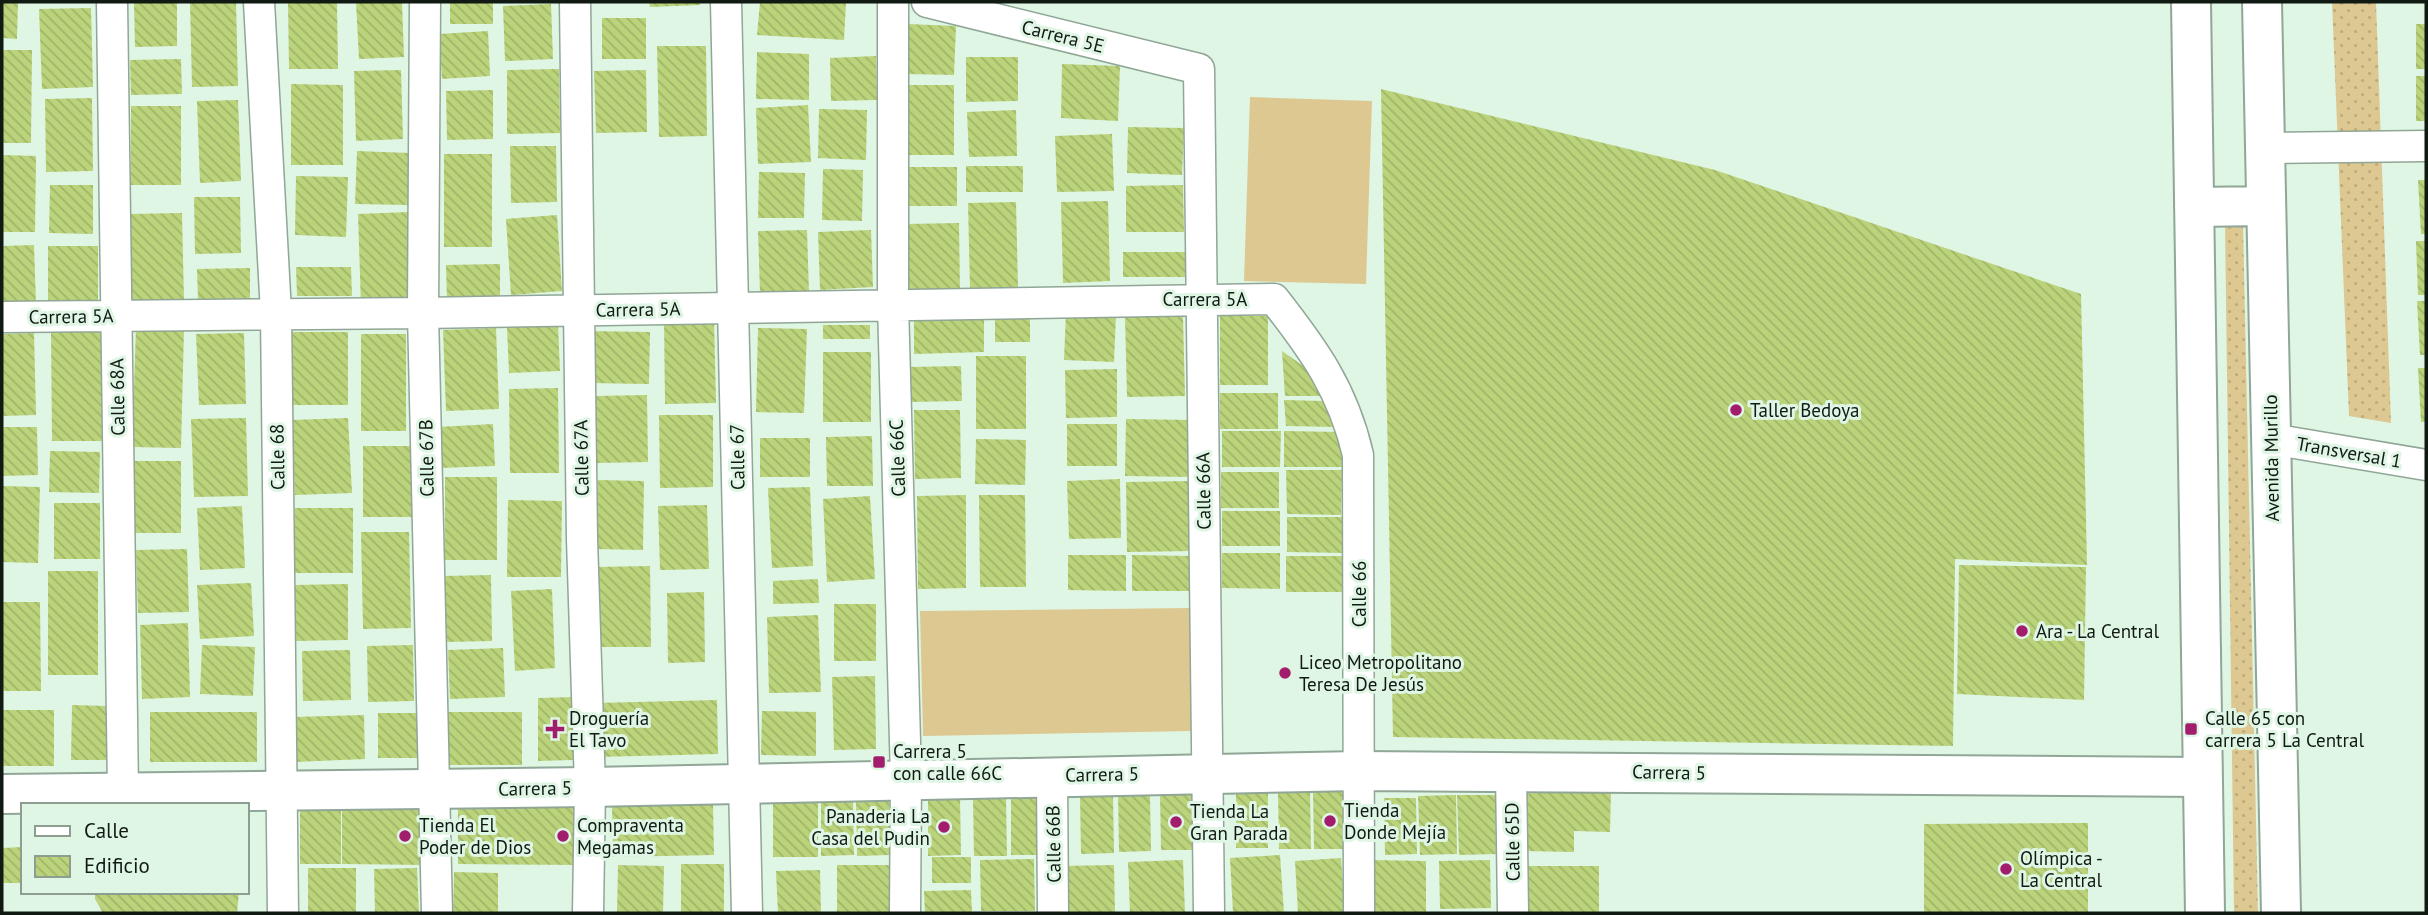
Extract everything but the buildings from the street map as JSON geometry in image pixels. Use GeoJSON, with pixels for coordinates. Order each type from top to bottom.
{"type":"FeatureCollection","features":[{"type":"Feature","properties":{"kind":"street","name":"Calle 68A"},"geometry":{"type":"LineString","coordinates":[[112,2],[123,792]]}},
{"type":"Feature","properties":{"kind":"street","name":"Calle 68"},"geometry":{"type":"LineString","coordinates":[[259,2],[276,313],[280,789],[284,913]]}},
{"type":"Feature","properties":{"kind":"street","name":"Calle 67B"},"geometry":{"type":"LineString","coordinates":[[425,2],[423,313],[437,913]]}},
{"type":"Feature","properties":{"kind":"street","name":"Calle 67A"},"geometry":{"type":"LineString","coordinates":[[575,2],[578,311],[590,788],[588,913]]}},
{"type":"Feature","properties":{"kind":"street","name":"Calle 67"},"geometry":{"type":"LineString","coordinates":[[726,2],[747,913]]}},
{"type":"Feature","properties":{"kind":"street","name":"Calle 66C"},"geometry":{"type":"LineString","coordinates":[[893,2],[893,304],[906,778],[905,913]]}},
{"type":"Feature","properties":{"kind":"street","name":"Carrera 5E"},"geometry":{"type":"LineString","coordinates":[[927,2],[1199,69]]}},
{"type":"Feature","properties":{"kind":"street"},"geometry":{"type":"LineString","coordinates":[[2191,2],[2205,913]]}},
{"type":"Feature","properties":{"kind":"street","name":"Avenida Murillo"},"geometry":{"type":"LineString","coordinates":[[2262,2],[2281,913]]}},
{"type":"Feature","properties":{"kind":"street","name":"Calle 66A"},"geometry":{"type":"LineString","coordinates":[[1199,69],[1209,913]]}},
{"type":"Feature","properties":{"kind":"street"},"geometry":{"type":"LineString","coordinates":[[2264,148],[2426,146]]}},
{"type":"Feature","properties":{"kind":"street"},"geometry":{"type":"LineString","coordinates":[[2194,208],[2265,206]]}},
{"type":"Feature","properties":{"kind":"street","name":"Carrera 5A"},"geometry":{"type":"LineString","coordinates":[[2,317],[578,311],[1274,299]]}},
{"type":"Feature","properties":{"kind":"street","name":"Calle 66"},"geometry":{"type":"LineString","coordinates":[[1274,299],[1325,366],[1352,427],[1358,455],[1359,913]]}},
{"type":"Feature","properties":{"kind":"street","name":"Transversal 1"},"geometry":{"type":"LineString","coordinates":[[2271,439],[2426,466]]}},
{"type":"Feature","properties":{"kind":"street","name":"Carrera 5"},"geometry":{"type":"LineString","coordinates":[[2,794],[280,789],[590,788],[1207,772],[1511,771],[2202,777]]}},
{"type":"Feature","properties":{"kind":"street","name":"Calle 65D"},"geometry":{"type":"LineString","coordinates":[[1511,771],[1513,913]]}},
{"type":"Feature","properties":{"kind":"street","name":"Calle 66B"},"geometry":{"type":"LineString","coordinates":[[1052,775],[1053,913]]}},
{"type":"Feature","properties":{"kind":"shaded area"},"geometry":{"type":"Polygon","coordinates":[[[2332,2],[2376,2],[2391,423],[2349,416],[2332,2]]]}},
{"type":"Feature","properties":{"kind":"shaded area"},"geometry":{"type":"Polygon","coordinates":[[[1250,97],[1372,101],[1366,284],[1244,281],[1250,97]]]}},
{"type":"Feature","properties":{"kind":"shaded area"},"geometry":{"type":"Polygon","coordinates":[[[2225,224],[2243,224],[2258,913],[2234,913],[2225,224]]]}},
{"type":"Feature","properties":{"kind":"shaded area"},"geometry":{"type":"Polygon","coordinates":[[[1190,608],[1191,731],[923,736],[920,611],[1190,608]]]}},
{"type":"Feature","properties":{"kind":"place","name":"Taller Bedoya"},"geometry":{"type":"Point","coordinates":[1736,410]}},
{"type":"Feature","properties":{"kind":"place","name":"Ara - La Central"},"geometry":{"type":"Point","coordinates":[2022,631]}},
{"type":"Feature","properties":{"kind":"place","name":"Liceo Metropolitano Teresa De Jesús"},"geometry":{"type":"Point","coordinates":[1285,673]}},
{"type":"Feature","properties":{"kind":"place","name":"Droguería El Tavo"},"geometry":{"type":"Point","coordinates":[555,729]}},
{"type":"Feature","properties":{"kind":"place","name":"Calle 65 con carrera 5 La Central"},"geometry":{"type":"Point","coordinates":[2191,729]}},
{"type":"Feature","properties":{"kind":"place","name":"Carrera 5 con calle 66C"},"geometry":{"type":"Point","coordinates":[879,762]}},
{"type":"Feature","properties":{"kind":"place","name":"Tienda Donde Mejía"},"geometry":{"type":"Point","coordinates":[1330,821]}},
{"type":"Feature","properties":{"kind":"place","name":"Tienda La Gran Parada"},"geometry":{"type":"Point","coordinates":[1176,822]}},
{"type":"Feature","properties":{"kind":"place","name":"Panaderia La Casa del Pudin"},"geometry":{"type":"Point","coordinates":[944,827]}},
{"type":"Feature","properties":{"kind":"place","name":"Tienda El Poder de Dios"},"geometry":{"type":"Point","coordinates":[405,836]}},
{"type":"Feature","properties":{"kind":"place","name":"Compraventa Megamas"},"geometry":{"type":"Point","coordinates":[563,836]}},
{"type":"Feature","properties":{"kind":"place","name":"Olímpica - La Central"},"geometry":{"type":"Point","coordinates":[2006,869]}}]}
